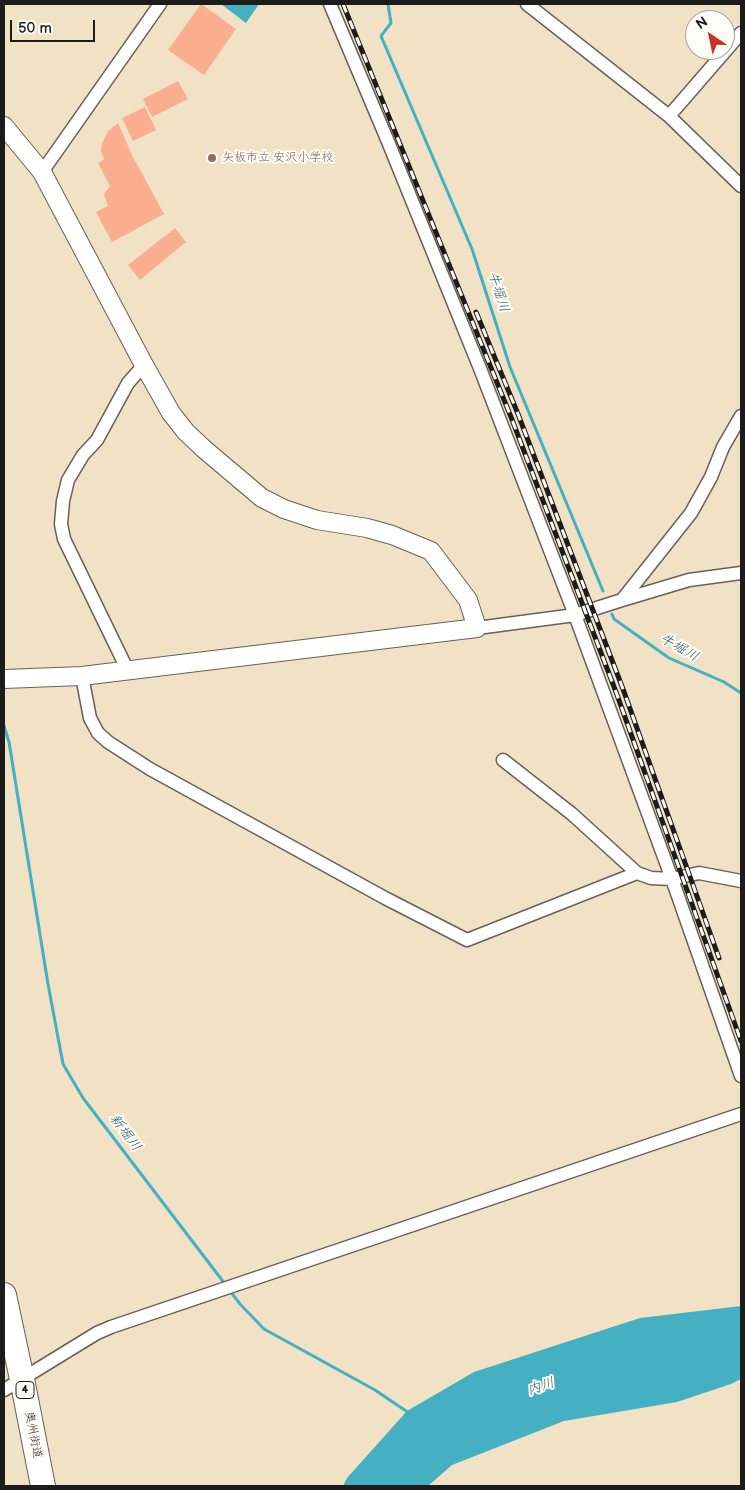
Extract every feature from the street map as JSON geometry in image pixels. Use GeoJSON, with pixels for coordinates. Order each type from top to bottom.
{"type":"FeatureCollection","features":[{"type":"Feature","properties":{"kind":"highway","name":"奥州街道"},"geometry":{"type":"LineString","coordinates":[[4,1295],[13,1384],[43,1486]]}},
{"type":"Feature","properties":{"kind":"street"},"geometry":{"type":"LineString","coordinates":[[42,172],[160,4]]}},
{"type":"Feature","properties":{"kind":"street"},"geometry":{"type":"LineString","coordinates":[[330,4],[390,144],[481,371],[575,615],[672,879],[741,1076]]}},
{"type":"Feature","properties":{"kind":"street"},"geometry":{"type":"LineString","coordinates":[[526,4],[669,116],[741,186]]}},
{"type":"Feature","properties":{"kind":"street"},"geometry":{"type":"LineString","coordinates":[[669,116],[741,33]]}},
{"type":"Feature","properties":{"kind":"street"},"geometry":{"type":"LineString","coordinates":[[4,126],[42,172],[144,366],[171,413],[186,432],[262,498],[284,509],[317,520],[392,535],[431,551],[468,600],[477,628]]}},
{"type":"Feature","properties":{"kind":"street"},"geometry":{"type":"LineString","coordinates":[[128,671],[64,539],[61,524],[63,501],[68,480],[83,454],[97,440],[128,383],[144,366]]}},
{"type":"Feature","properties":{"kind":"street"},"geometry":{"type":"LineString","coordinates":[[622,600],[692,513],[711,477],[723,446],[741,416]]}},
{"type":"Feature","properties":{"kind":"street"},"geometry":{"type":"LineString","coordinates":[[4,679],[82,676],[128,671],[575,615],[689,580],[741,573]]}},
{"type":"Feature","properties":{"kind":"street"},"geometry":{"type":"LineString","coordinates":[[82,676],[90,718],[98,733],[108,742],[167,779],[385,898],[467,940],[637,873]]}},
{"type":"Feature","properties":{"kind":"street"},"geometry":{"type":"LineString","coordinates":[[503,760],[572,814],[637,873],[651,878],[672,879],[699,873],[741,881]]}},
{"type":"Feature","properties":{"kind":"street"},"geometry":{"type":"LineString","coordinates":[[13,1384],[111,1327],[741,1114]]}},
{"type":"Feature","properties":{"kind":"water"},"geometry":{"type":"Polygon","coordinates":[[[221,4],[259,4],[246,23],[221,4]]]}},
{"type":"Feature","properties":{"kind":"water","name":"内川"},"geometry":{"type":"Polygon","coordinates":[[[741,1306],[741,1379],[731,1384],[677,1402],[564,1421],[452,1465],[428,1486],[343,1486],[347,1478],[407,1411],[474,1372],[640,1318],[741,1306]]]}},
{"type":"Feature","properties":{"kind":"building"},"geometry":{"type":"Polygon","coordinates":[[[201,4],[236,29],[204,75],[168,50],[201,4]]]}},
{"type":"Feature","properties":{"kind":"building"},"geometry":{"type":"Polygon","coordinates":[[[178,81],[188,99],[152,117],[143,99],[178,81]]]}},
{"type":"Feature","properties":{"kind":"building"},"geometry":{"type":"Polygon","coordinates":[[[145,107],[156,130],[133,141],[122,118],[145,107]]]}},
{"type":"Feature","properties":{"kind":"building"},"geometry":{"type":"Polygon","coordinates":[[[118,123],[132,155],[164,214],[112,242],[96,212],[108,206],[104,194],[110,186],[98,163],[104,159],[101,151],[102,143],[108,131],[118,123]]]}},
{"type":"Feature","properties":{"kind":"building"},"geometry":{"type":"Polygon","coordinates":[[[175,228],[186,242],[140,280],[128,265],[175,228]]]}},
{"type":"Feature","properties":{"kind":"waterway","name":"牛堀川"},"geometry":{"type":"LineString","coordinates":[[388,4],[391,23],[381,36],[472,249],[510,367],[603,591]]}},
{"type":"Feature","properties":{"kind":"waterway","name":"牛堀川"},"geometry":{"type":"LineString","coordinates":[[612,614],[614,619],[669,658],[724,682],[741,693]]}},
{"type":"Feature","properties":{"kind":"waterway","name":"新堀川"},"geometry":{"type":"LineString","coordinates":[[4,726],[9,742],[48,984],[63,1064],[83,1098],[225,1284]]}},
{"type":"Feature","properties":{"kind":"waterway","name":"新堀川"},"geometry":{"type":"LineString","coordinates":[[230,1291],[264,1329],[375,1390],[409,1413]]}},
{"type":"Feature","properties":{"kind":"railway"},"geometry":{"type":"LineString","coordinates":[[343,4],[511,417],[616,692],[741,1041]]}},
{"type":"Feature","properties":{"kind":"railway"},"geometry":{"type":"LineString","coordinates":[[476,312],[518,414],[623,689],[719,958]]}},
{"type":"Feature","properties":{"kind":"place","name":"矢板市立 安沢小学校"},"geometry":{"type":"Point","coordinates":[212,158]}}]}
